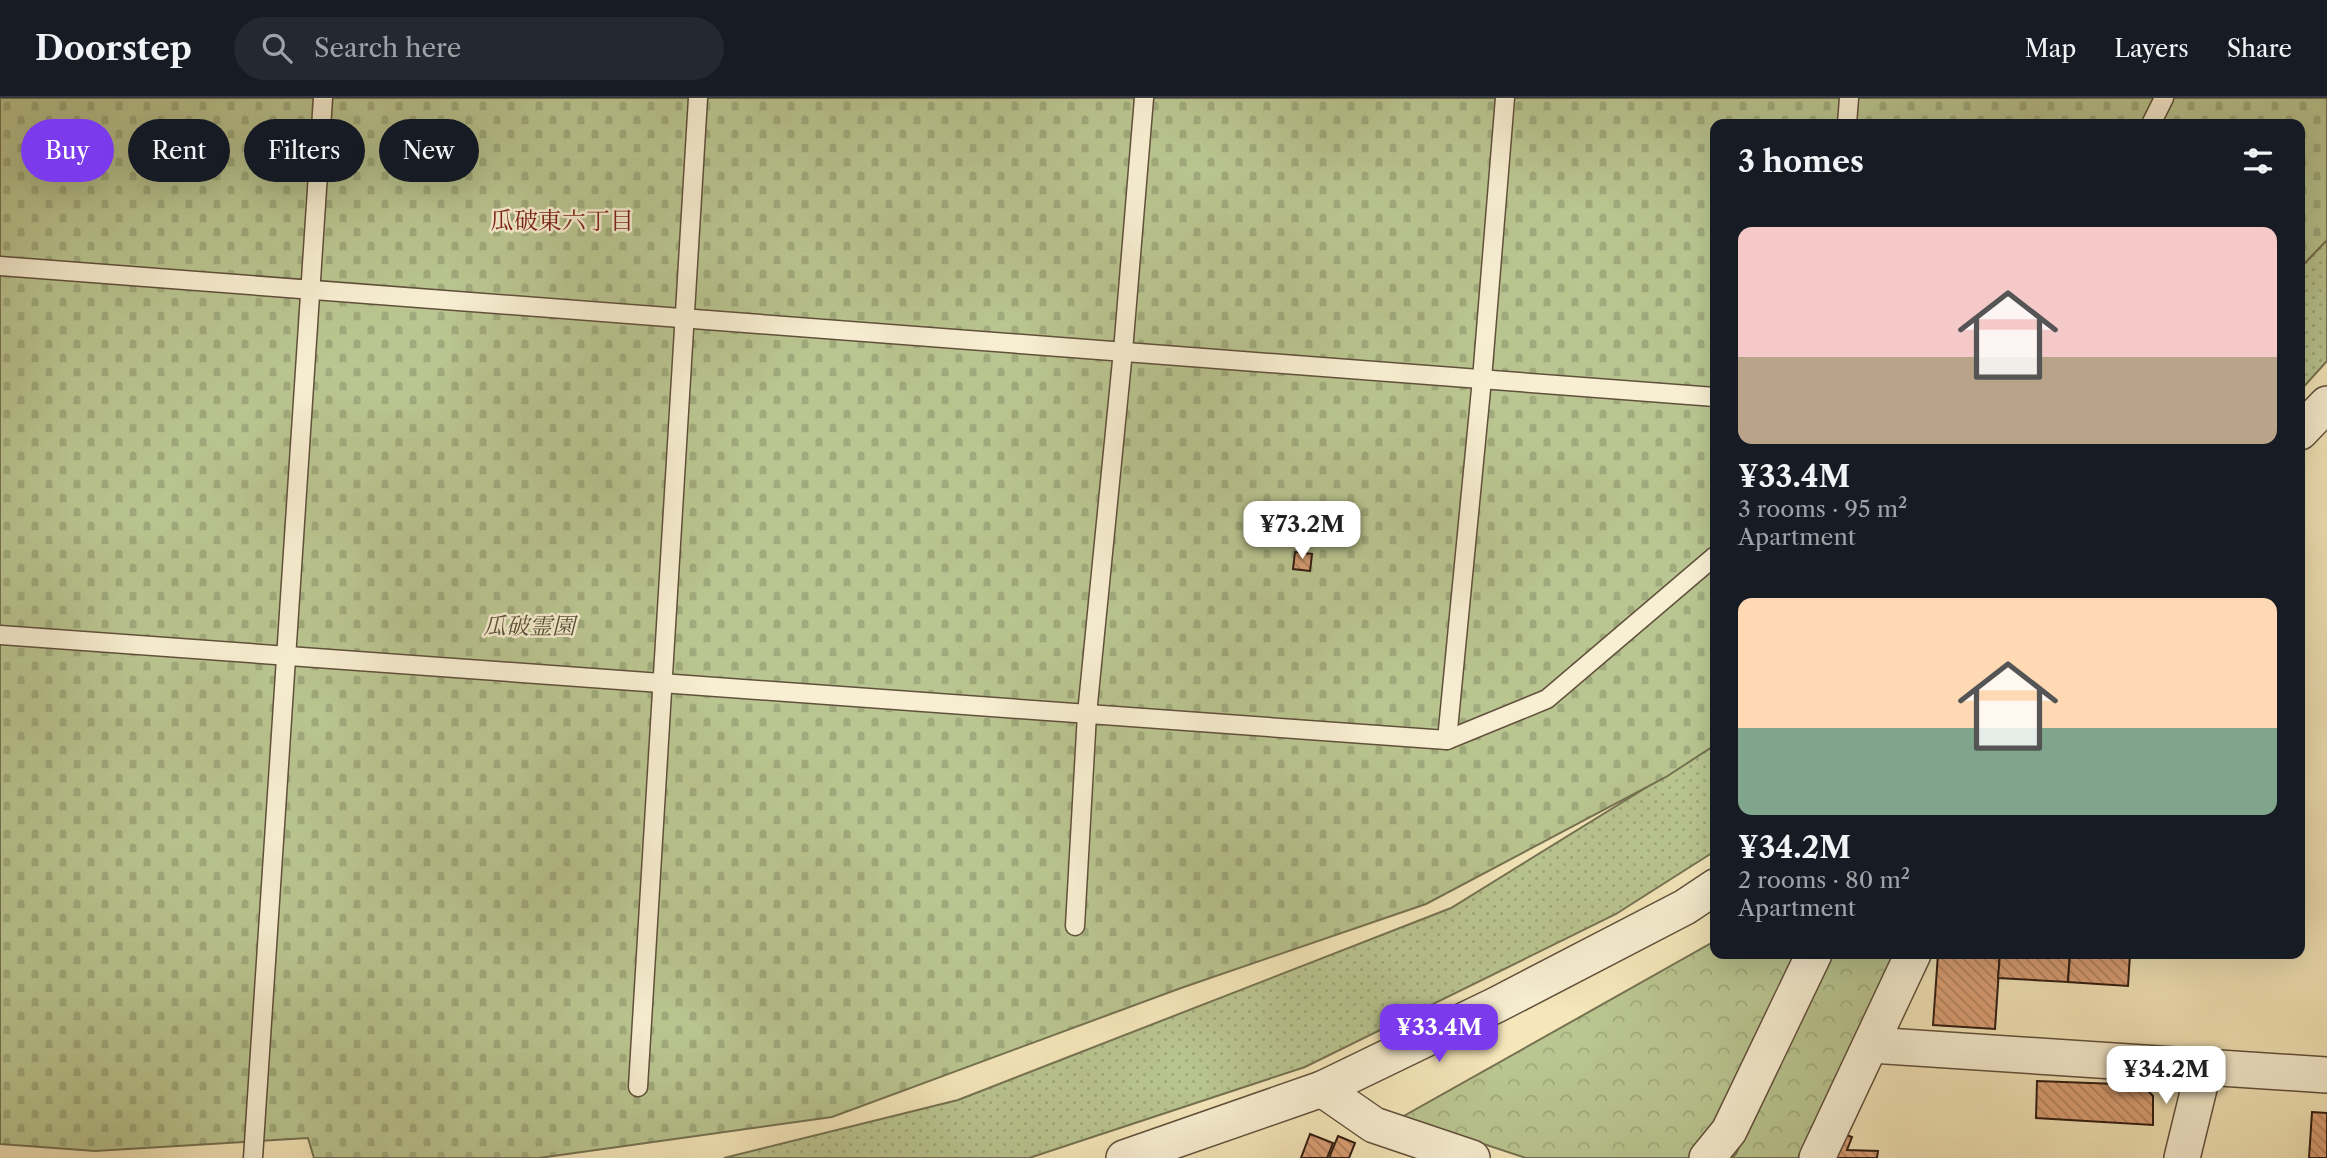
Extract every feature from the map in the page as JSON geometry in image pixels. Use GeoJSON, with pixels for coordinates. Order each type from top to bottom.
{"type":"FeatureCollection","features":[{"type":"Feature","properties":{"kind":"street"},"geometry":{"type":"LineString","coordinates":[[2305,427],[2327,404]]}},
{"type":"Feature","properties":{"kind":"street"},"geometry":{"type":"LineString","coordinates":[[1124,1158],[1322,1089],[1496,1005],[1685,907],[1710,890]]}},
{"type":"Feature","properties":{"kind":"street"},"geometry":{"type":"LineString","coordinates":[[1707,1158],[1729,1130],[1812,959]]}},
{"type":"Feature","properties":{"kind":"street"},"geometry":{"type":"LineString","coordinates":[[1817,1158],[1911,959]]}},
{"type":"Feature","properties":{"kind":"street"},"geometry":{"type":"LineString","coordinates":[[1871,1045],[2327,1075]]}},
{"type":"Feature","properties":{"kind":"street"},"geometry":{"type":"LineString","coordinates":[[2182,1158],[2204,1068]]}},
{"type":"Feature","properties":{"kind":"street"},"geometry":{"type":"LineString","coordinates":[[1322,1089],[1374,1125],[1472,1158]]}},
{"type":"Feature","properties":{"kind":"lane"},"geometry":{"type":"LineString","coordinates":[[253,1158],[323,98]]}},
{"type":"Feature","properties":{"kind":"lane"},"geometry":{"type":"LineString","coordinates":[[638,1087],[698,98]]}},
{"type":"Feature","properties":{"kind":"lane"},"geometry":{"type":"LineString","coordinates":[[1075,926],[1087,714],[1123,351],[1144,98]]}},
{"type":"Feature","properties":{"kind":"lane"},"geometry":{"type":"LineString","coordinates":[[1447,740],[1482,379],[1505,98]]}},
{"type":"Feature","properties":{"kind":"lane"},"geometry":{"type":"LineString","coordinates":[[1847,119],[1849,98]]}},
{"type":"Feature","properties":{"kind":"lane"},"geometry":{"type":"LineString","coordinates":[[2154,119],[2164,98]]}},
{"type":"Feature","properties":{"kind":"lane"},"geometry":{"type":"LineString","coordinates":[[0,266],[1710,397]]}},
{"type":"Feature","properties":{"kind":"lane"},"geometry":{"type":"LineString","coordinates":[[0,635],[1447,740],[1547,699],[1710,560]]}},
{"type":"Feature","properties":{"kind":"green space","name":"瓜破霊園"},"geometry":{"type":"Polygon","coordinates":[[[0,98],[2327,98],[2327,240],[2305,263],[2305,119],[1710,119],[1710,748],[1666,777],[1426,904],[1181,988],[832,1117],[539,1158],[314,1158],[308,1138],[95,1151],[0,1144],[0,98]]]}},
{"type":"Feature","properties":{"kind":"green space"},"geometry":{"type":"Polygon","coordinates":[[[2327,240],[2327,361],[2305,385],[2305,263],[2327,240]]]}},
{"type":"Feature","properties":{"kind":"green space"},"geometry":{"type":"Polygon","coordinates":[[[1710,748],[1710,854],[1616,914],[1305,1067],[1029,1158],[724,1158],[958,1100],[1451,908],[1710,748]]]}},
{"type":"Feature","properties":{"kind":"green space"},"geometry":{"type":"Polygon","coordinates":[[[1710,944],[1710,959],[1796,959],[1710,1132],[1688,1158],[1526,1158],[1402,1117],[1710,944]]]}},
{"type":"Feature","properties":{"kind":"green space"},"geometry":{"type":"Polygon","coordinates":[[[1826,959],[1892,959],[1798,1158],[1732,1158],[1826,959]]]}},
{"type":"Feature","properties":{"kind":"building"},"geometry":{"type":"Polygon","coordinates":[[[1295,552],[1312,554],[1310,571],[1293,569],[1295,552]]]}},
{"type":"Feature","properties":{"kind":"building"},"geometry":{"type":"Polygon","coordinates":[[[1938,959],[2000,959],[1995,1029],[1933,1025],[1938,959]]]}},
{"type":"Feature","properties":{"kind":"building"},"geometry":{"type":"Polygon","coordinates":[[[2000,959],[2070,959],[2068,982],[1998,978],[2000,959]]]}},
{"type":"Feature","properties":{"kind":"building"},"geometry":{"type":"Polygon","coordinates":[[[2070,959],[2130,959],[2128,986],[2068,982],[2070,959]]]}},
{"type":"Feature","properties":{"kind":"building"},"geometry":{"type":"Polygon","coordinates":[[[2037,1081],[2143,1085],[2153,1096],[2153,1125],[2036,1118],[2037,1081]]]}},
{"type":"Feature","properties":{"kind":"building"},"geometry":{"type":"Polygon","coordinates":[[[2312,1112],[2327,1113],[2327,1158],[2309,1158],[2312,1112]]]}},
{"type":"Feature","properties":{"kind":"building"},"geometry":{"type":"Polygon","coordinates":[[[1842,1133],[1852,1137],[1847,1150],[1878,1151],[1877,1158],[1831,1158],[1842,1133]]]}},
{"type":"Feature","properties":{"kind":"building"},"geometry":{"type":"Polygon","coordinates":[[[1310,1134],[1333,1143],[1327,1158],[1301,1158],[1310,1134]]]}},
{"type":"Feature","properties":{"kind":"building"},"geometry":{"type":"Polygon","coordinates":[[[1338,1136],[1355,1143],[1349,1158],[1329,1158],[1338,1136]]]}},
{"type":"Feature","properties":{"kind":"district","name":"瓜破東六丁目"},"geometry":{"type":"Point","coordinates":[562,221]}}]}
